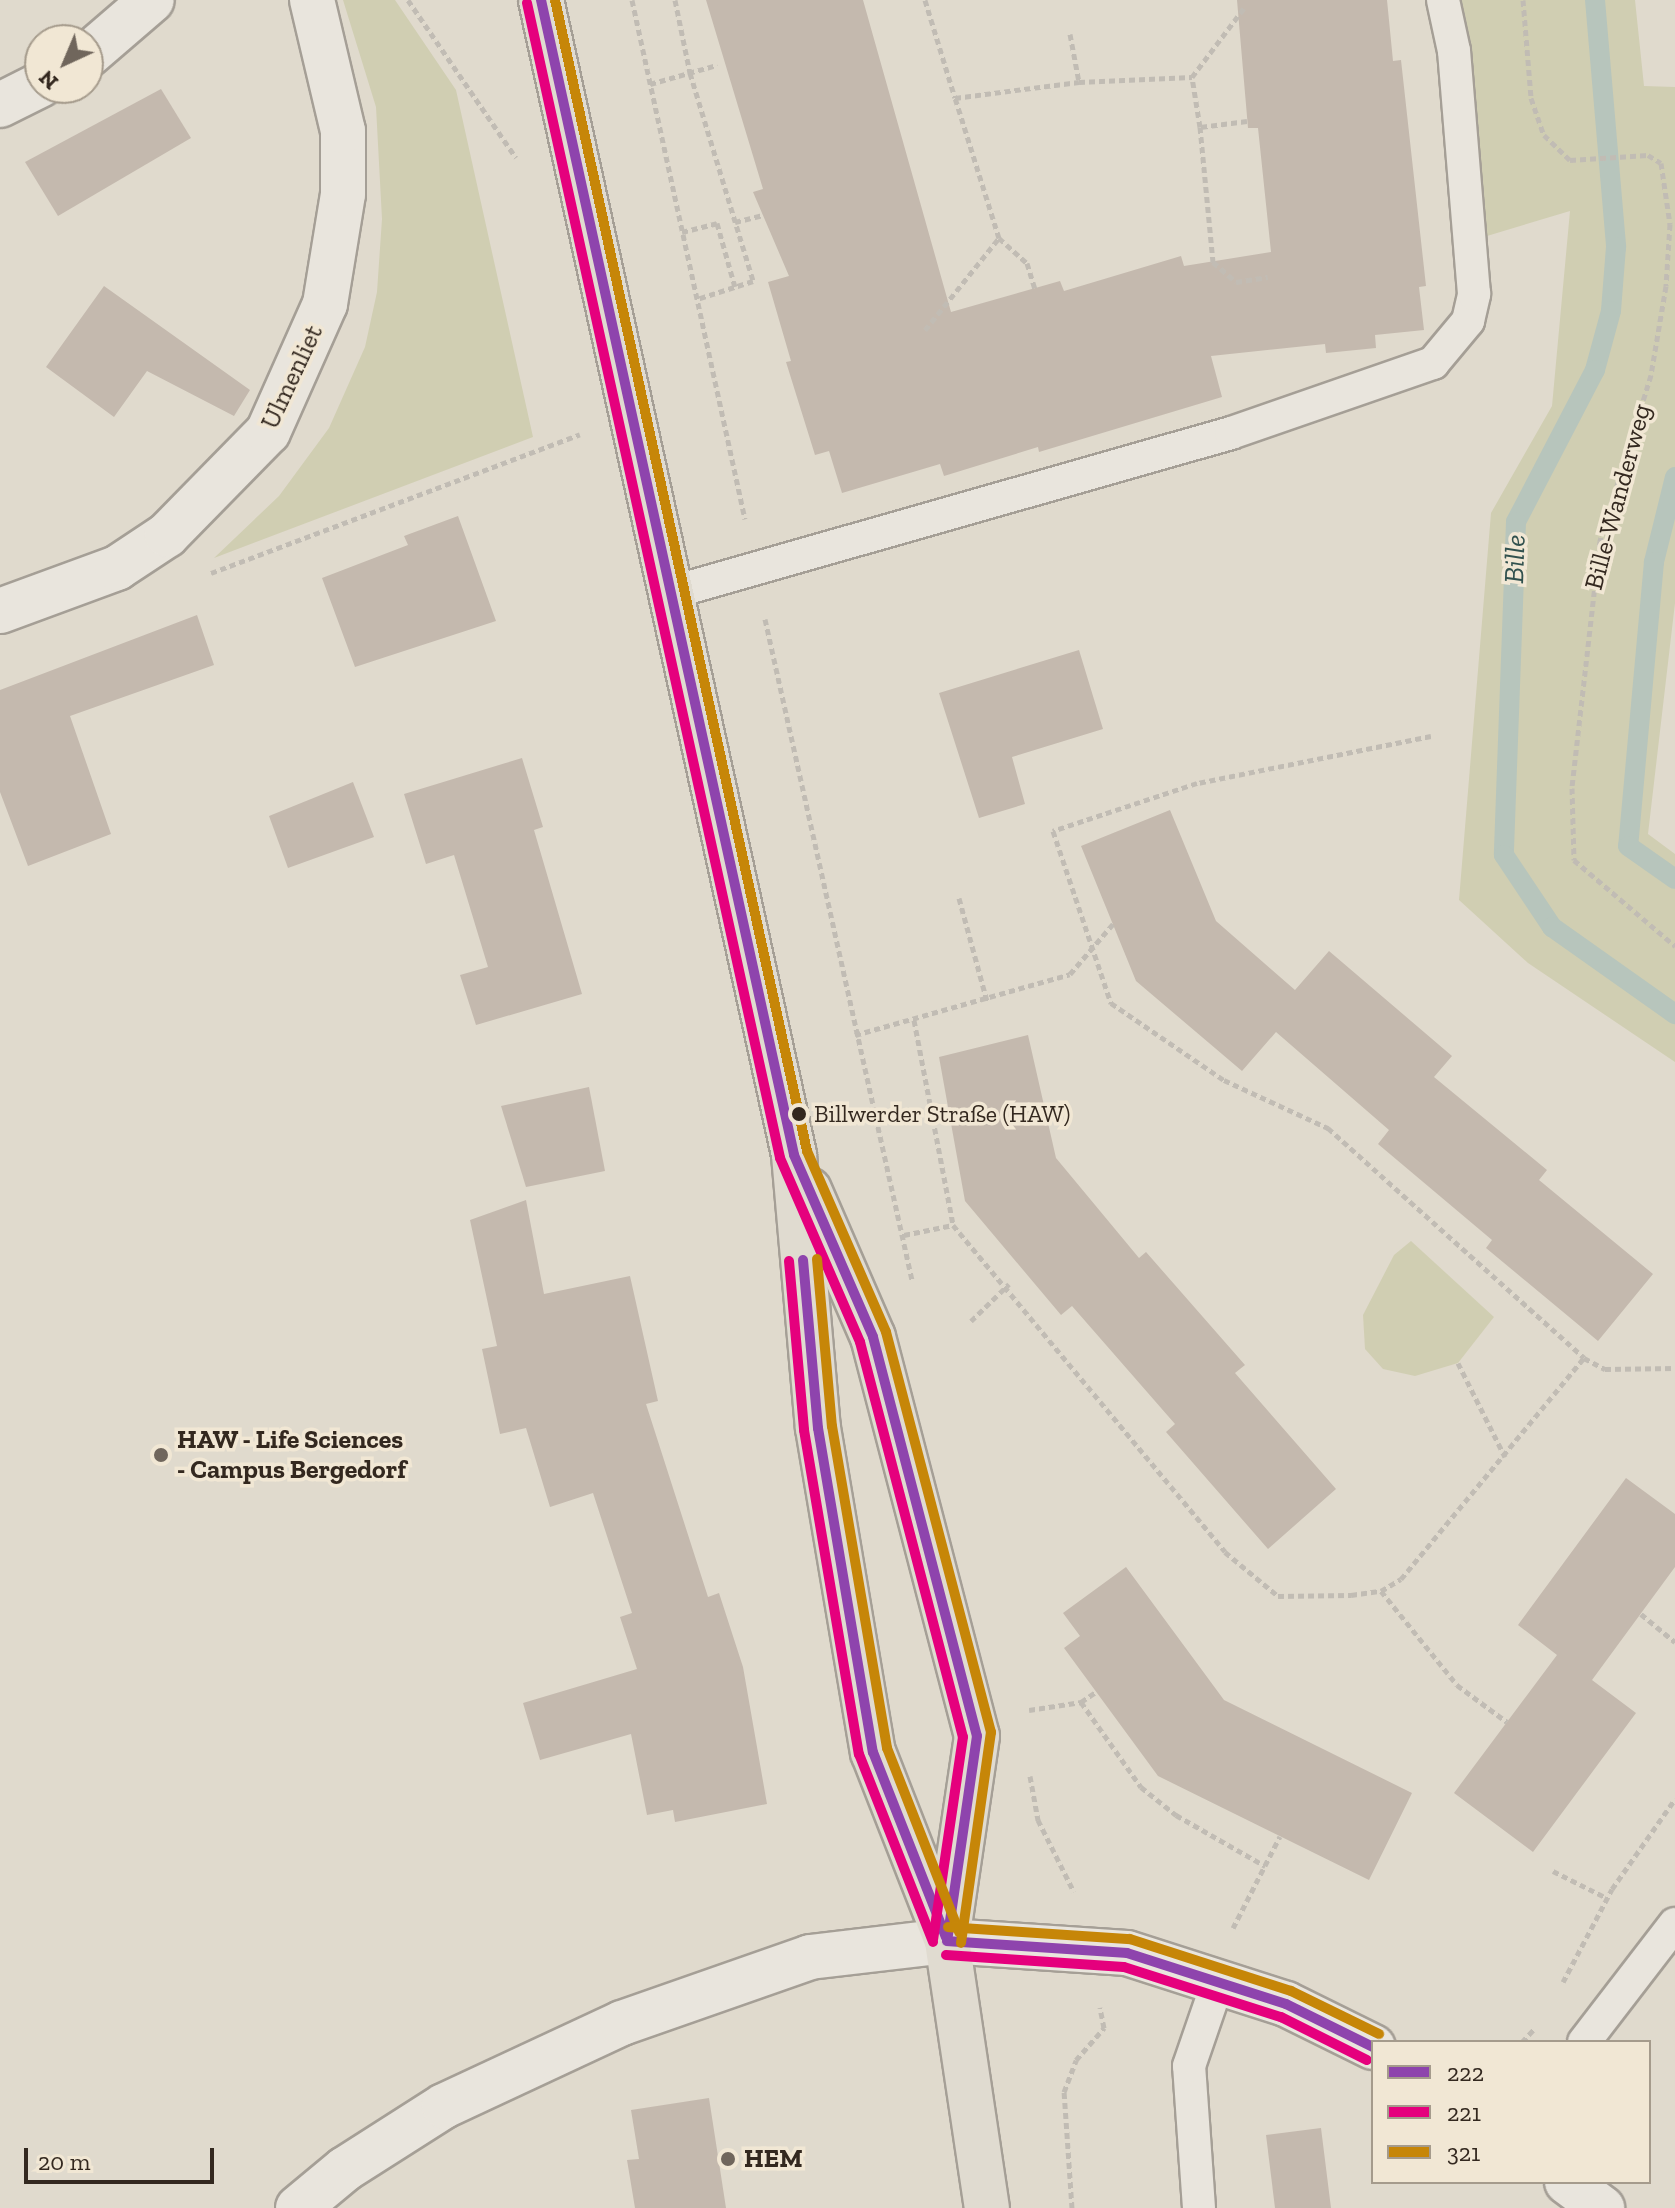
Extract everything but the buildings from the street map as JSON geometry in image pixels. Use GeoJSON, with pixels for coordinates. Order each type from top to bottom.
{"type":"FeatureCollection","features":[{"type":"Feature","properties":{"kind":"main road"},"geometry":{"type":"LineString","coordinates":[[541,0],[794,1155],[818,1428],[873,1752],[947,1941],[987,2208]]}},
{"type":"Feature","properties":{"kind":"main road"},"geometry":{"type":"LineString","coordinates":[[794,1155],[873,1337],[977,1736],[947,1941]]}},
{"type":"Feature","properties":{"kind":"street"},"geometry":{"type":"LineString","coordinates":[[104,41],[152,0]]}},
{"type":"Feature","properties":{"kind":"street","name":"Ulmenliet"},"geometry":{"type":"LineString","coordinates":[[0,611],[117,568],[167,535],[268,432],[325,304],[340,219],[343,131],[312,0]]}},
{"type":"Feature","properties":{"kind":"street"},"geometry":{"type":"LineString","coordinates":[[0,105],[24,93]]}},
{"type":"Feature","properties":{"kind":"street"},"geometry":{"type":"LineString","coordinates":[[298,2208],[345,2169],[444,2106],[622,2023],[810,1957],[947,1941],[1127,1953],[1286,2004],[1371,2046]]}},
{"type":"Feature","properties":{"kind":"street"},"geometry":{"type":"LineString","coordinates":[[1570,2184],[1602,2208]]}},
{"type":"Feature","properties":{"kind":"lane"},"geometry":{"type":"LineString","coordinates":[[673,592],[1260,423],[1433,363],[1455,343],[1474,294],[1454,51],[1443,0]]}},
{"type":"Feature","properties":{"kind":"lane"},"geometry":{"type":"LineString","coordinates":[[1586,2040],[1675,1924]]}},
{"type":"Feature","properties":{"kind":"lane"},"geometry":{"type":"LineString","coordinates":[[1199,2208],[1189,2066],[1212,1980]]}},
{"type":"Feature","properties":{"kind":"path"},"geometry":{"type":"LineString","coordinates":[[408,0],[521,165]]}},
{"type":"Feature","properties":{"kind":"path"},"geometry":{"type":"LineString","coordinates":[[632,0],[855,1035],[904,1235],[916,1298]]}},
{"type":"Feature","properties":{"kind":"path"},"geometry":{"type":"LineString","coordinates":[[675,0],[690,73],[753,281],[697,299]]}},
{"type":"Feature","properties":{"kind":"path"},"geometry":{"type":"LineString","coordinates":[[925,0],[999,238],[1027,263],[1035,289]]}},
{"type":"Feature","properties":{"kind":"path","name":"Bille-Wanderweg"},"geometry":{"type":"LineString","coordinates":[[1523,0],[1531,98],[1544,135],[1570,160],[1648,155],[1661,163],[1670,224],[1666,286],[1651,375],[1600,541],[1586,627],[1572,788],[1574,860],[1675,946]]}},
{"type":"Feature","properties":{"kind":"path"},"geometry":{"type":"LineString","coordinates":[[1244,8],[1192,77],[1213,262],[1236,282],[1268,277]]}},
{"type":"Feature","properties":{"kind":"path"},"geometry":{"type":"LineString","coordinates":[[1070,34],[1079,82]]}},
{"type":"Feature","properties":{"kind":"path"},"geometry":{"type":"LineString","coordinates":[[650,84],[717,65]]}},
{"type":"Feature","properties":{"kind":"path"},"geometry":{"type":"LineString","coordinates":[[955,98],[1079,82],[1192,77]]}},
{"type":"Feature","properties":{"kind":"path"},"geometry":{"type":"LineString","coordinates":[[1200,127],[1247,121]]}},
{"type":"Feature","properties":{"kind":"path"},"geometry":{"type":"LineString","coordinates":[[735,222],[763,215]]}},
{"type":"Feature","properties":{"kind":"path"},"geometry":{"type":"LineString","coordinates":[[682,232],[717,223],[735,287]]}},
{"type":"Feature","properties":{"kind":"path"},"geometry":{"type":"LineString","coordinates":[[925,330],[999,238]]}},
{"type":"Feature","properties":{"kind":"path"},"geometry":{"type":"LineString","coordinates":[[207,574],[631,415]]}},
{"type":"Feature","properties":{"kind":"path"},"geometry":{"type":"LineString","coordinates":[[1431,736],[1197,783],[1053,831],[1111,1003],[1224,1080],[1328,1128],[1584,1358],[1605,1369],[1675,1368]]}},
{"type":"Feature","properties":{"kind":"path"},"geometry":{"type":"LineString","coordinates":[[959,898],[987,1001]]}},
{"type":"Feature","properties":{"kind":"path"},"geometry":{"type":"LineString","coordinates":[[855,1035],[987,1001],[1070,974],[1093,952],[1113,924]]}},
{"type":"Feature","properties":{"kind":"path"},"geometry":{"type":"LineString","coordinates":[[914,1020],[953,1225],[1009,1284],[1225,1552],[1278,1596],[1299,1599],[1381,1591],[1430,1550],[1584,1358]]}},
{"type":"Feature","properties":{"kind":"path"},"geometry":{"type":"LineString","coordinates":[[904,1235],[953,1225]]}},
{"type":"Feature","properties":{"kind":"path"},"geometry":{"type":"LineString","coordinates":[[971,1321],[1009,1284]]}},
{"type":"Feature","properties":{"kind":"path"},"geometry":{"type":"LineString","coordinates":[[1458,1363],[1505,1457]]}},
{"type":"Feature","properties":{"kind":"path"},"geometry":{"type":"LineString","coordinates":[[1381,1591],[1457,1685],[1507,1722]]}},
{"type":"Feature","properties":{"kind":"path"},"geometry":{"type":"LineString","coordinates":[[1641,1614],[1675,1642]]}},
{"type":"Feature","properties":{"kind":"path"},"geometry":{"type":"LineString","coordinates":[[1019,1711],[1081,1702],[1096,1692]]}},
{"type":"Feature","properties":{"kind":"path"},"geometry":{"type":"LineString","coordinates":[[1081,1702],[1141,1787],[1176,1815],[1265,1866]]}},
{"type":"Feature","properties":{"kind":"path"},"geometry":{"type":"LineString","coordinates":[[1027,1759],[1038,1820],[1068,1871],[1089,1950],[1104,2028],[1076,2060],[1064,2092],[1072,2208]]}},
{"type":"Feature","properties":{"kind":"path"},"geometry":{"type":"LineString","coordinates":[[1557,1993],[1607,1898],[1675,1799]]}},
{"type":"Feature","properties":{"kind":"path"},"geometry":{"type":"LineString","coordinates":[[1212,1980],[1280,1836]]}},
{"type":"Feature","properties":{"kind":"path"},"geometry":{"type":"LineString","coordinates":[[1553,1871],[1607,1898]]}},
{"type":"Feature","properties":{"kind":"path"},"geometry":{"type":"LineString","coordinates":[[1524,2040],[1544,2018]]}},
{"type":"Feature","properties":{"kind":"shaded area"},"geometry":{"type":"Polygon","coordinates":[[[343,0],[395,0],[456,90],[533,437],[214,558],[279,496],[329,428],[365,347],[377,292],[382,219],[376,107],[343,0]]]}},
{"type":"Feature","properties":{"kind":"shaded area"},"geometry":{"type":"Polygon","coordinates":[[[1461,0],[1635,0],[1644,86],[1675,87],[1675,603],[1648,834],[1675,854],[1675,1062],[1528,963],[1459,900],[1491,513],[1552,406],[1570,211],[1487,236],[1461,0]]]}},
{"type":"Feature","properties":{"kind":"shaded area"},"geometry":{"type":"Polygon","coordinates":[[[1411,1241],[1494,1317],[1458,1363],[1415,1376],[1383,1369],[1365,1349],[1363,1315],[1394,1255],[1411,1241]]]}},
{"type":"Feature","properties":{"kind":"waterway","name":"Bille"},"geometry":{"type":"LineString","coordinates":[[1595,0],[1616,247],[1611,311],[1595,370],[1516,522],[1504,855],[1552,927],[1675,1014]]}},
{"type":"Feature","properties":{"kind":"waterway"},"geometry":{"type":"LineString","coordinates":[[1675,477],[1654,562],[1628,846],[1675,879]]}},
{"type":"Feature","properties":{"kind":"transit line","name":"222"},"geometry":{"type":"LineString","coordinates":[[541,0],[794,1155],[873,1337],[977,1736],[947,1941]]}},
{"type":"Feature","properties":{"kind":"transit line","name":"321"},"geometry":{"type":"LineString","coordinates":[[555,0],[807,1151],[886,1332],[991,1732],[961,1943]]}},
{"type":"Feature","properties":{"kind":"transit line","name":"221"},"geometry":{"type":"LineString","coordinates":[[527,3],[780,1158],[860,1342],[963,1737],[933,1939]]}},
{"type":"Feature","properties":{"kind":"transit line","name":"321"},"geometry":{"type":"LineString","coordinates":[[817,1259],[832,1426],[887,1748],[959,1932]]}},
{"type":"Feature","properties":{"kind":"transit line","name":"222"},"geometry":{"type":"LineString","coordinates":[[803,1260],[818,1428],[873,1752],[946,1937]]}},
{"type":"Feature","properties":{"kind":"transit line","name":"221"},"geometry":{"type":"LineString","coordinates":[[789,1261],[804,1430],[859,1754],[933,1942]]}},
{"type":"Feature","properties":{"kind":"transit line","name":"321"},"geometry":{"type":"LineString","coordinates":[[948,1927],[1130,1939],[1291,1991],[1379,2034]]}},
{"type":"Feature","properties":{"kind":"transit line","name":"222"},"geometry":{"type":"LineString","coordinates":[[947,1941],[1127,1953],[1286,2004],[1371,2046]]}},
{"type":"Feature","properties":{"kind":"transit line","name":"221"},"geometry":{"type":"LineString","coordinates":[[946,1955],[1124,1967],[1281,2017],[1367,2060]]}},
{"type":"Feature","properties":{"kind":"place","name":"Billwerder Straße (HAW)"},"geometry":{"type":"Point","coordinates":[799,1114]}},
{"type":"Feature","properties":{"kind":"place","name":"HAW - Life Sciences - Campus Bergedorf"},"geometry":{"type":"Point","coordinates":[161,1455]}},
{"type":"Feature","properties":{"kind":"place","name":"HEM"},"geometry":{"type":"Point","coordinates":[728,2159]}}]}
